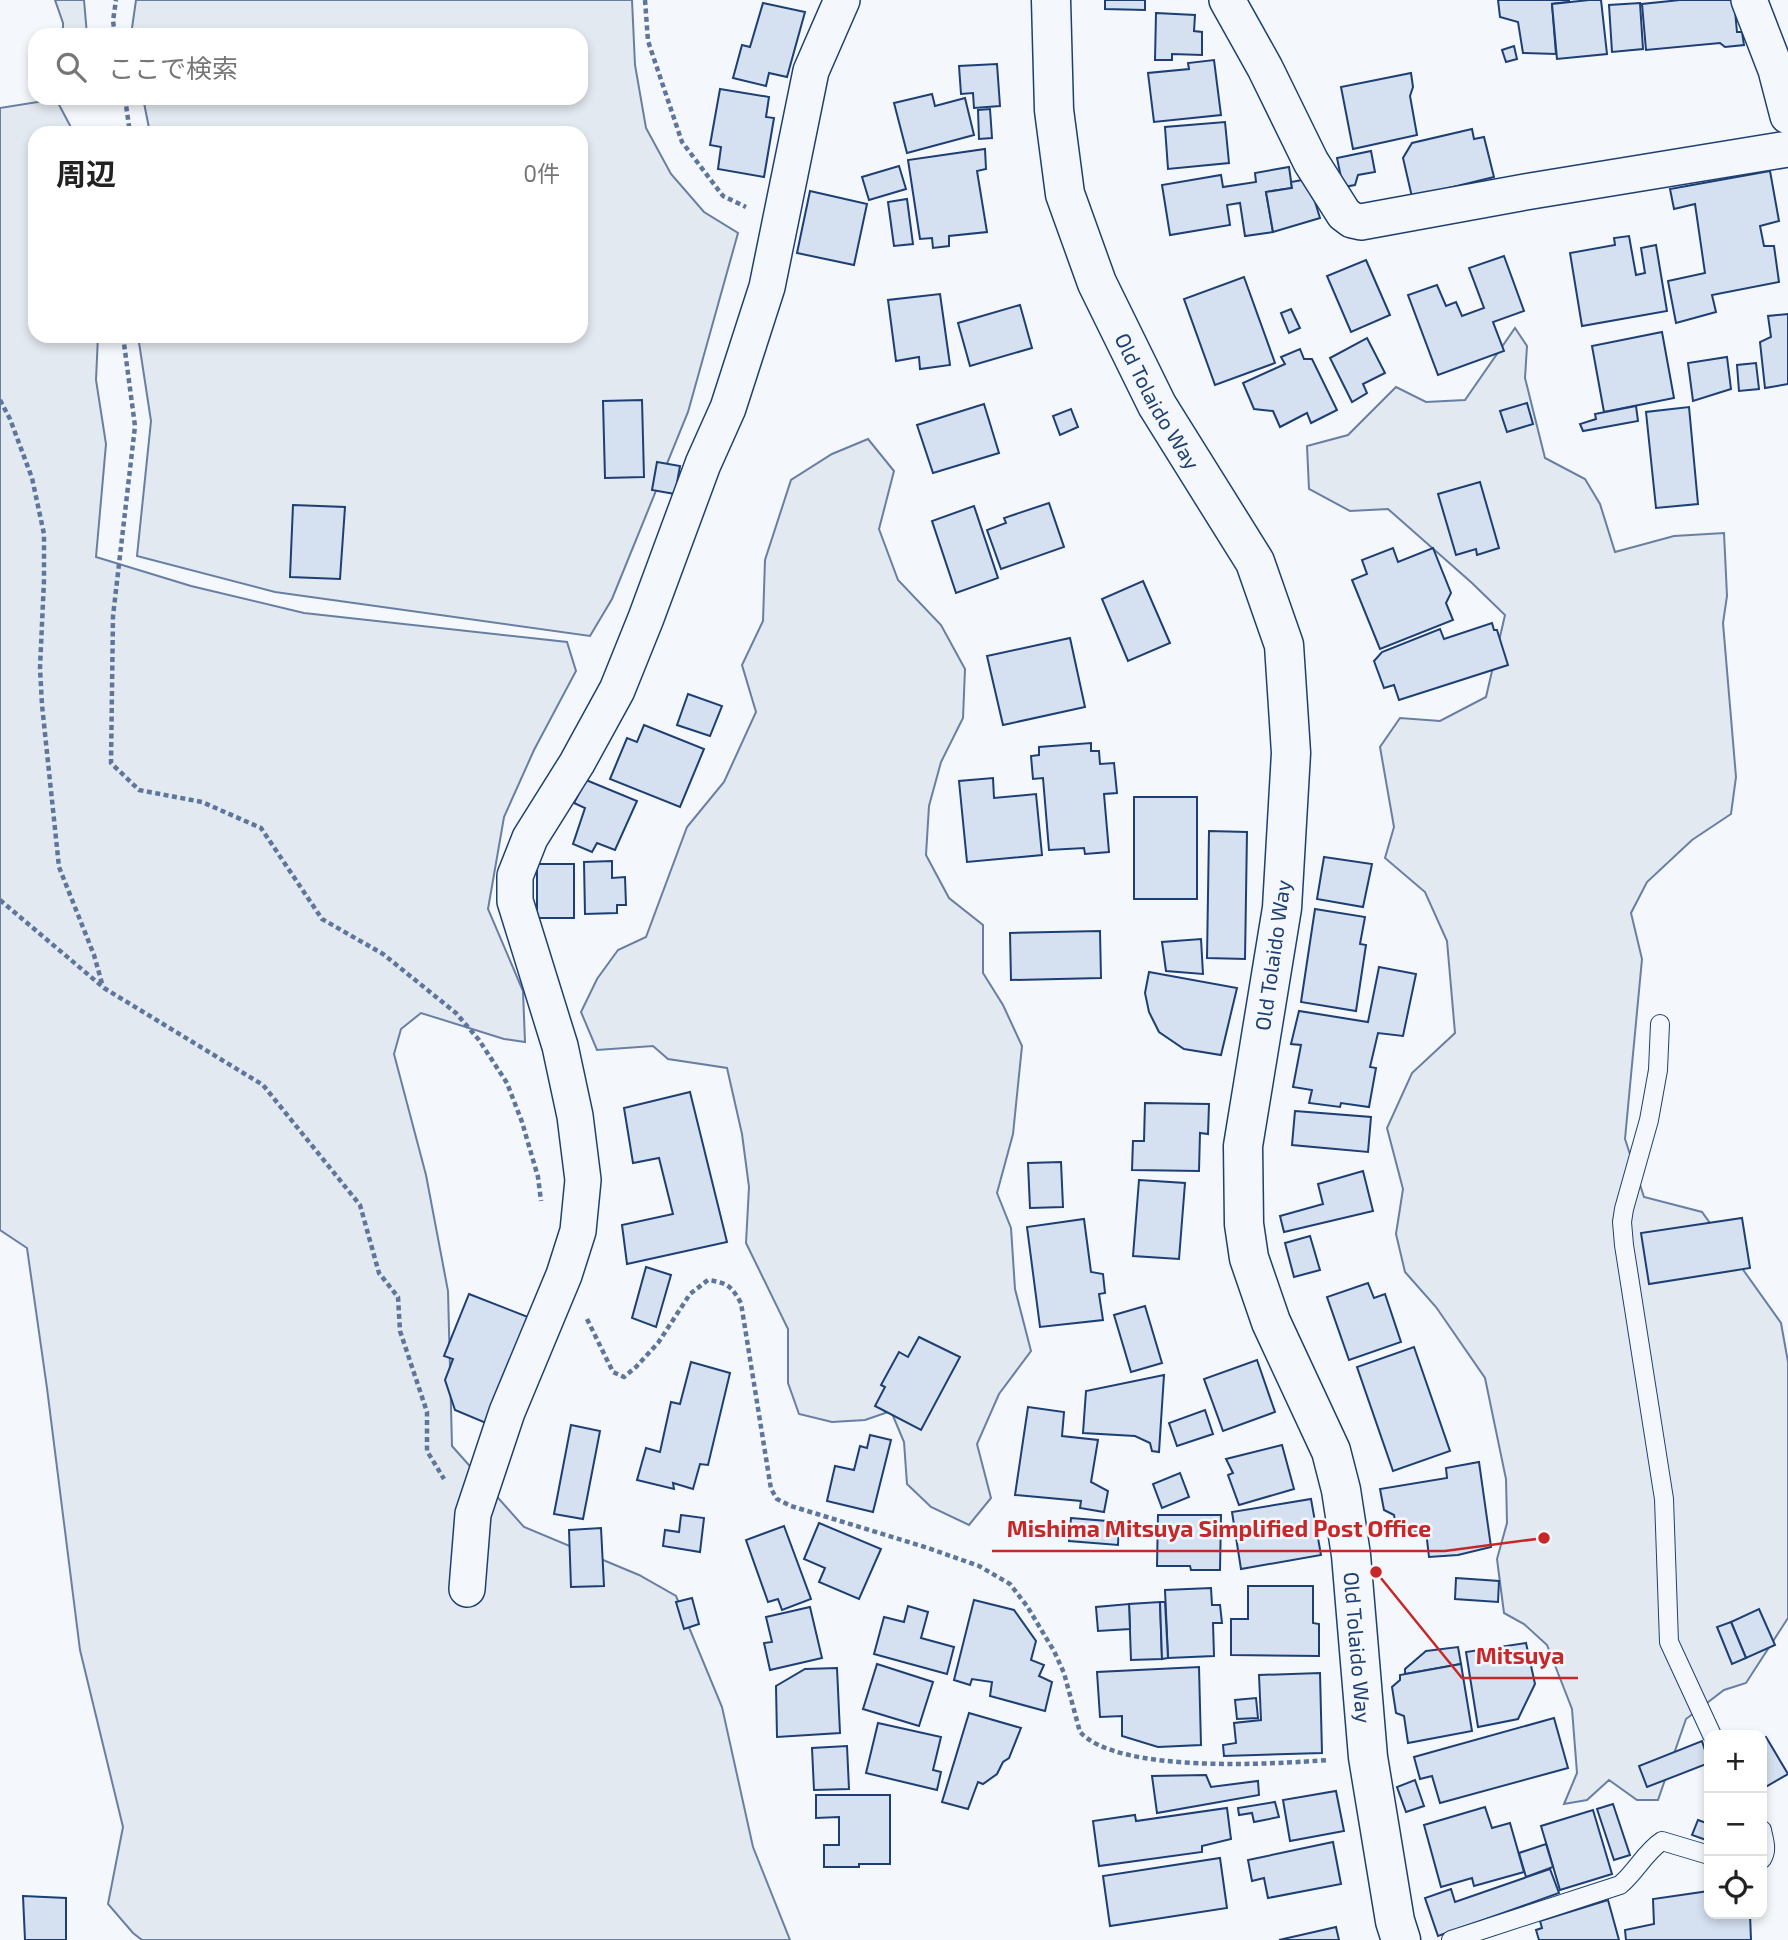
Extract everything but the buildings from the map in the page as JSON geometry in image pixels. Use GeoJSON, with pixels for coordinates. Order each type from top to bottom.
{"type":"FeatureCollection","features":[{"type":"Feature","properties":{"kind":"street"},"geometry":{"type":"LineString","coordinates":[[467,1589],[473,1514],[507,1412],[564,1275],[578,1231],[583,1180],[575,1116],[560,1046],[515,901],[515,876],[530,838],[577,763],[617,690],[703,464],[728,408],[767,287],[811,71],[842,0]]}},
{"type":"Feature","properties":{"kind":"street","name":"Old Tolaido Way"},"geometry":{"type":"LineString","coordinates":[[1051,0],[1054,110],[1065,194],[1097,283],[1157,405],[1255,562],[1284,645],[1292,753],[1282,908],[1243,1146],[1244,1224],[1249,1258],[1271,1322],[1331,1451],[1341,1490],[1351,1555],[1368,1757],[1395,1922],[1401,1940]]}},
{"type":"Feature","properties":{"kind":"street"},"geometry":{"type":"LineString","coordinates":[[1227,0],[1265,68],[1311,162],[1337,205],[1353,220],[1361,222],[1788,149]]}},
{"type":"Feature","properties":{"kind":"street"},"geometry":{"type":"LineString","coordinates":[[1749,0],[1776,70],[1788,116]]}},
{"type":"Feature","properties":{"kind":"lane"},"geometry":{"type":"LineString","coordinates":[[1660,1024],[1658,1070],[1649,1120],[1624,1209],[1623,1234],[1664,1499],[1669,1642],[1710,1730]]}},
{"type":"Feature","properties":{"kind":"lane"},"geometry":{"type":"LineString","coordinates":[[1451,1940],[1620,1885],[1662,1841],[1704,1854]]}},
{"type":"Feature","properties":{"kind":"path"},"geometry":{"type":"LineString","coordinates":[[114,28],[116,0]]}},
{"type":"Feature","properties":{"kind":"path"},"geometry":{"type":"LineString","coordinates":[[645,0],[648,41],[682,142],[723,197],[739,205],[781,216]]}},
{"type":"Feature","properties":{"kind":"path"},"geometry":{"type":"LineString","coordinates":[[126,105],[129,126]]}},
{"type":"Feature","properties":{"kind":"path"},"geometry":{"type":"LineString","coordinates":[[124,343],[135,426],[114,617],[111,762],[139,790],[202,802],[261,828],[322,919],[383,954],[456,1013],[479,1040],[507,1083],[538,1177],[542,1212]]}},
{"type":"Feature","properties":{"kind":"path"},"geometry":{"type":"LineString","coordinates":[[0,400],[32,478],[44,534],[40,668],[59,867],[94,954],[104,988]]}},
{"type":"Feature","properties":{"kind":"path"},"geometry":{"type":"LineString","coordinates":[[0,901],[104,988],[263,1085],[360,1205],[379,1273],[398,1297],[400,1331],[427,1412],[427,1451],[458,1503],[473,1514]]}},
{"type":"Feature","properties":{"kind":"path"},"geometry":{"type":"LineString","coordinates":[[564,1275],[607,1363],[613,1373],[624,1377],[658,1343],[690,1294],[708,1280],[730,1286],[741,1303],[765,1457],[771,1489],[777,1499],[979,1566],[1010,1584],[1027,1606],[1054,1651],[1064,1673],[1080,1732],[1086,1739],[1112,1751],[1187,1763],[1269,1764],[1368,1757]]}},
{"type":"Feature","properties":{"kind":"shaded area"},"geometry":{"type":"Polygon","coordinates":[[[55,0],[84,0],[86,28],[63,28],[55,0]]]}},
{"type":"Feature","properties":{"kind":"shaded area"},"geometry":{"type":"Polygon","coordinates":[[[136,0],[632,0],[635,65],[646,128],[671,174],[704,212],[738,233],[688,412],[612,599],[590,636],[275,592],[137,556],[151,421],[139,343],[588,343],[588,126],[149,126],[144,105],[588,105],[588,28],[132,28],[136,0]]]}},
{"type":"Feature","properties":{"kind":"shaded area"},"geometry":{"type":"Polygon","coordinates":[[[28,104],[59,105],[70,126],[28,126],[28,343],[98,343],[96,380],[106,444],[96,557],[191,586],[304,613],[567,642],[576,671],[534,750],[504,817],[488,909],[523,991],[525,1042],[504,1039],[421,1013],[401,1029],[394,1054],[426,1175],[448,1291],[452,1446],[524,1527],[639,1575],[676,1596],[722,1707],[753,1847],[790,1940],[142,1940],[108,1904],[123,1827],[80,1650],[27,1248],[0,1230],[0,108],[28,104]]]}},
{"type":"Feature","properties":{"kind":"shaded area"},"geometry":{"type":"Polygon","coordinates":[[[1515,328],[1527,346],[1525,378],[1545,458],[1585,479],[1600,504],[1615,552],[1674,536],[1724,533],[1727,596],[1723,623],[1736,777],[1731,814],[1692,840],[1647,882],[1631,913],[1642,959],[1625,1139],[1644,1197],[1702,1212],[1781,1323],[1788,1362],[1788,1618],[1746,1683],[1724,1690],[1686,1719],[1658,1800],[1637,1800],[1609,1780],[1587,1800],[1564,1804],[1577,1773],[1572,1709],[1547,1645],[1524,1624],[1504,1613],[1497,1559],[1507,1523],[1506,1479],[1485,1378],[1436,1307],[1405,1272],[1396,1234],[1403,1189],[1387,1128],[1412,1073],[1455,1033],[1447,941],[1425,892],[1385,858],[1394,827],[1380,747],[1400,718],[1440,721],[1486,697],[1505,615],[1388,509],[1350,511],[1309,489],[1307,446],[1348,435],[1396,387],[1426,402],[1465,400],[1515,328]]]}},
{"type":"Feature","properties":{"kind":"shaded area"},"geometry":{"type":"Polygon","coordinates":[[[868,439],[894,471],[879,529],[898,580],[941,625],[965,669],[963,718],[941,762],[929,806],[926,855],[949,898],[983,925],[983,973],[1003,1005],[1022,1046],[1013,1134],[997,1193],[1011,1228],[1015,1289],[1031,1351],[999,1394],[977,1444],[991,1498],[969,1525],[931,1507],[907,1484],[904,1442],[891,1411],[865,1420],[832,1422],[799,1414],[788,1383],[788,1329],[746,1243],[749,1187],[742,1134],[727,1068],[668,1059],[653,1046],[597,1050],[581,1012],[597,979],[618,950],[646,937],[687,827],[724,782],[756,712],[742,665],[763,621],[765,560],[791,480],[832,454],[868,439]]]}},
{"type":"Feature","properties":{"kind":"place","name":"Mishima Mitsuya Simplified Post Office"},"geometry":{"type":"Point","coordinates":[1544,1538]}},
{"type":"Feature","properties":{"kind":"place","name":"Mitsuya"},"geometry":{"type":"Point","coordinates":[1376,1572]}}]}
